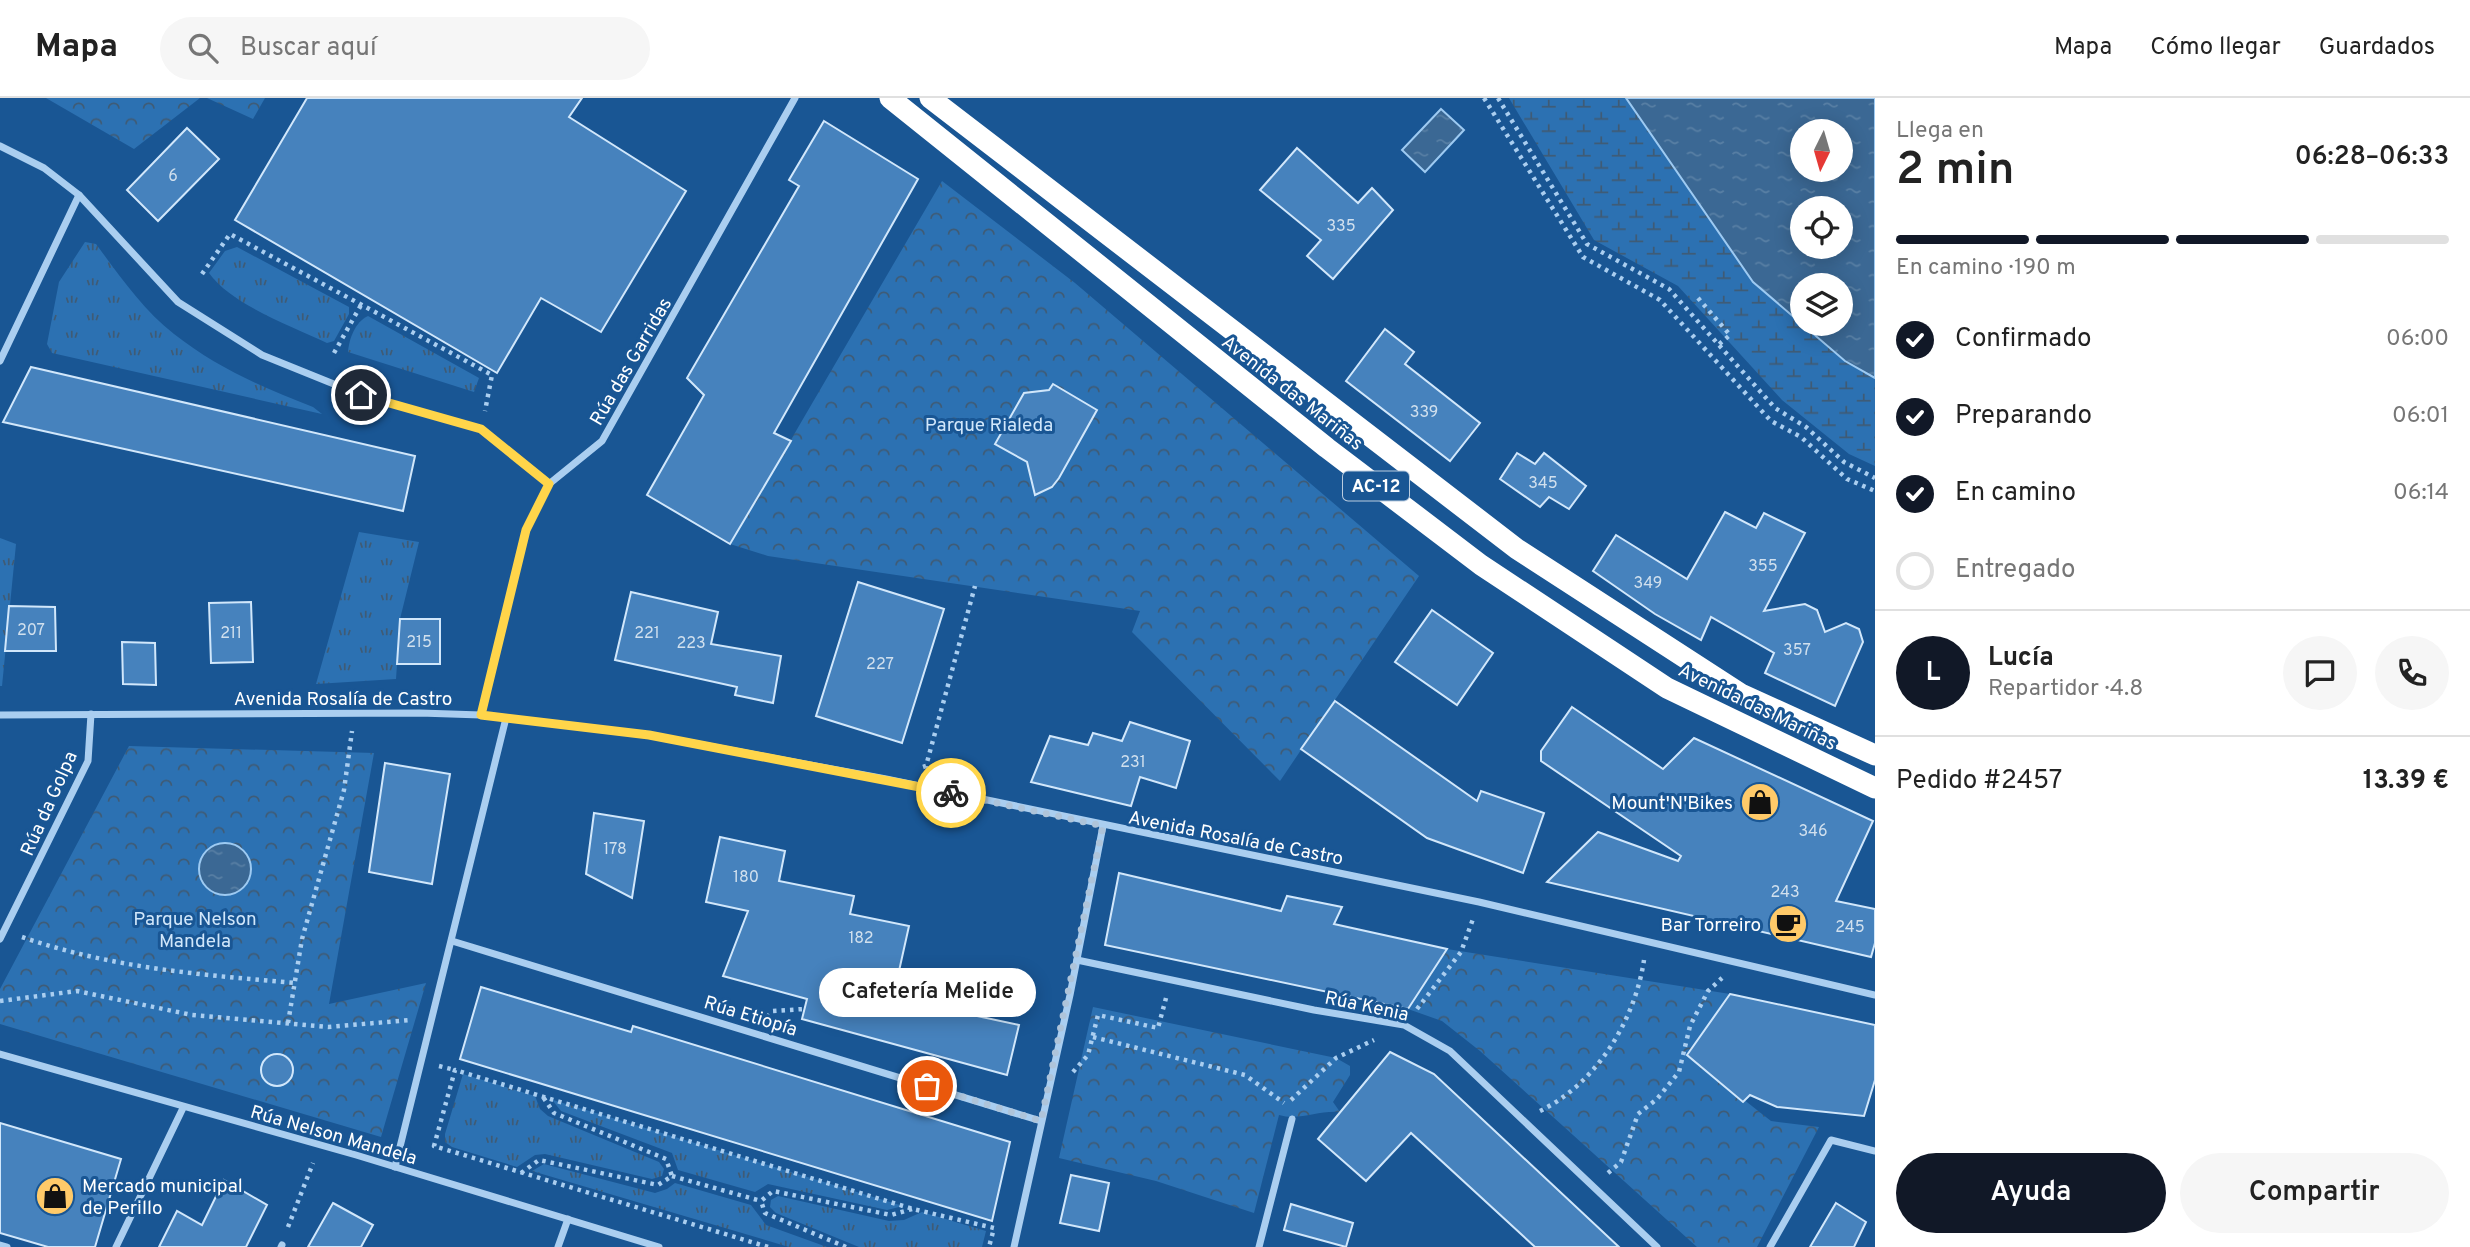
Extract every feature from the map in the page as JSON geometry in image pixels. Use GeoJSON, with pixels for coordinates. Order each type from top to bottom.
{"type":"FeatureCollection","features":[{"type":"Feature","properties":{"kind":"highway","name":"AC-12"},"geometry":{"type":"LineString","coordinates":[[881,98],[919,121]]}},
{"type":"Feature","properties":{"kind":"highway","name":"Avenida das Mariñas"},"geometry":{"type":"LineString","coordinates":[[890,98],[1326,448],[1481,565],[1667,688],[1875,788]]}},
{"type":"Feature","properties":{"kind":"highway","name":"Avenida das Mariñas"},"geometry":{"type":"LineString","coordinates":[[930,98],[1517,549],[1741,694],[1875,755]]}},
{"type":"Feature","properties":{"kind":"highway","name":"AC-12"},"geometry":{"type":"LineString","coordinates":[[938,98],[973,131]]}},
{"type":"Feature","properties":{"kind":"street","name":"Rúa das Garridas"},"geometry":{"type":"LineString","coordinates":[[481,715],[526,530],[549,484],[602,441],[795,98]]}},
{"type":"Feature","properties":{"kind":"street"},"geometry":{"type":"LineString","coordinates":[[0,146],[44,168],[79,195],[178,302],[262,355],[361,395],[481,429],[549,484]]}},
{"type":"Feature","properties":{"kind":"street"},"geometry":{"type":"LineString","coordinates":[[0,361],[79,195]]}},
{"type":"Feature","properties":{"kind":"street","name":"Rúa da Golpa"},"geometry":{"type":"LineString","coordinates":[[0,939],[88,761],[91,714]]}},
{"type":"Feature","properties":{"kind":"street","name":"Avenida Rosalía de Castro"},"geometry":{"type":"LineString","coordinates":[[0,715],[481,715],[649,735],[886,779],[1479,902],[1875,995]]}},
{"type":"Feature","properties":{"kind":"street"},"geometry":{"type":"LineString","coordinates":[[395,1167],[506,718]]}},
{"type":"Feature","properties":{"kind":"street"},"geometry":{"type":"LineString","coordinates":[[1014,1247],[1077,960],[1103,826]]}},
{"type":"Feature","properties":{"kind":"street","name":"Rúa Etiopía"},"geometry":{"type":"LineString","coordinates":[[452,941],[1041,1121]]}},
{"type":"Feature","properties":{"kind":"street","name":"Rúa Kenia"},"geometry":{"type":"LineString","coordinates":[[1077,960],[1314,1010],[1404,1025],[1450,1051],[1657,1247]]}},
{"type":"Feature","properties":{"kind":"street","name":"Rúa Nelson Mandela"},"geometry":{"type":"LineString","coordinates":[[0,1054],[395,1167],[659,1247]]}},
{"type":"Feature","properties":{"kind":"street"},"geometry":{"type":"LineString","coordinates":[[116,1247],[183,1108]]}},
{"type":"Feature","properties":{"kind":"street"},"geometry":{"type":"LineString","coordinates":[[1259,1247],[1292,1119]]}},
{"type":"Feature","properties":{"kind":"street"},"geometry":{"type":"LineString","coordinates":[[1770,1247],[1831,1140],[1875,1151]]}},
{"type":"Feature","properties":{"kind":"street"},"geometry":{"type":"LineString","coordinates":[[558,1247],[568,1219]]}},
{"type":"Feature","properties":{"kind":"street"},"geometry":{"type":"LineString","coordinates":[[0,1245],[7,1247]]}},
{"type":"Feature","properties":{"kind":"path"},"geometry":{"type":"LineString","coordinates":[[1484,98],[1583,257],[1660,300],[1771,421],[1801,437],[1847,479],[1875,491]]}},
{"type":"Feature","properties":{"kind":"path"},"geometry":{"type":"LineString","coordinates":[[1498,98],[1587,244],[1669,289],[1775,408],[1806,427],[1844,462],[1875,478]]}},
{"type":"Feature","properties":{"kind":"path"},"geometry":{"type":"LineString","coordinates":[[202,274],[230,234],[492,375],[481,429]]}},
{"type":"Feature","properties":{"kind":"path"},"geometry":{"type":"LineString","coordinates":[[1698,298],[1731,335],[1717,346]]}},
{"type":"Feature","properties":{"kind":"path"},"geometry":{"type":"LineString","coordinates":[[334,353],[361,305]]}},
{"type":"Feature","properties":{"kind":"path"},"geometry":{"type":"LineString","coordinates":[[886,779],[926,765],[975,586]]}},
{"type":"Feature","properties":{"kind":"path"},"geometry":{"type":"LineString","coordinates":[[288,1023],[302,939],[344,790],[355,713]]}},
{"type":"Feature","properties":{"kind":"path"},"geometry":{"type":"LineString","coordinates":[[1287,1105],[1298,1091],[1336,1058],[1404,1025],[1461,952],[1479,902]]}},
{"type":"Feature","properties":{"kind":"path"},"geometry":{"type":"LineString","coordinates":[[5,930],[73,954],[171,973],[296,983]]}},
{"type":"Feature","properties":{"kind":"path"},"geometry":{"type":"LineString","coordinates":[[1521,1116],[1543,1110],[1581,1082],[1624,1029],[1641,981],[1647,941]]}},
{"type":"Feature","properties":{"kind":"path"},"geometry":{"type":"LineString","coordinates":[[1584,1179],[1612,1172],[1621,1162],[1638,1114],[1657,1099],[1679,1072],[1690,1026],[1708,991],[1738,964]]}},
{"type":"Feature","properties":{"kind":"path"},"geometry":{"type":"LineString","coordinates":[[0,1001],[77,991],[192,1014],[328,1027],[432,1019]]}},
{"type":"Feature","properties":{"kind":"path"},"geometry":{"type":"LineString","coordinates":[[751,1032],[773,1011],[804,1009]]}},
{"type":"Feature","properties":{"kind":"path"},"geometry":{"type":"LineString","coordinates":[[1050,1083],[1078,1070],[1088,1055],[1098,1015],[1158,1028],[1160,1020]]}},
{"type":"Feature","properties":{"kind":"path"},"geometry":{"type":"LineString","coordinates":[[1093,1037],[1245,1075],[1287,1105],[1292,1119]]}},
{"type":"Feature","properties":{"kind":"path"},"geometry":{"type":"LineString","coordinates":[[768,1247],[434,1146],[455,1070],[913,1209],[994,1228],[989,1247]]}},
{"type":"Feature","properties":{"kind":"path"},"geometry":{"type":"LineString","coordinates":[[541,1094],[554,1113],[666,1159],[672,1176]]}},
{"type":"Feature","properties":{"kind":"path"},"geometry":{"type":"LineString","coordinates":[[281,1246],[319,1145]]}},
{"type":"Feature","properties":{"kind":"path"},"geometry":{"type":"LineString","coordinates":[[520,1173],[539,1160],[658,1185],[672,1176],[761,1202]]}},
{"type":"Feature","properties":{"kind":"path"},"geometry":{"type":"LineString","coordinates":[[761,1202],[773,1191],[891,1214],[913,1209]]}},
{"type":"Feature","properties":{"kind":"path"},"geometry":{"type":"LineString","coordinates":[[761,1202],[765,1213],[846,1247]]}},
{"type":"Feature","properties":{"kind":"green space"},"geometry":{"type":"Polygon","coordinates":[[[46,98],[200,98],[134,149],[46,98]]]}},
{"type":"Feature","properties":{"kind":"green space"},"geometry":{"type":"Polygon","coordinates":[[[207,98],[265,98],[253,119],[207,98]]]}},
{"type":"Feature","properties":{"kind":"green space"},"geometry":{"type":"Polygon","coordinates":[[[1509,98],[1875,98],[1875,466],[1849,454],[1782,400],[1678,286],[1594,240],[1509,98]]]}},
{"type":"Feature","properties":{"kind":"green space","name":"Parque Rialeda"},"geometry":{"type":"Polygon","coordinates":[[[942,181],[1075,283],[1419,576],[1280,781],[1132,632],[1140,611],[768,556],[730,544],[942,181]]]}},
{"type":"Feature","properties":{"kind":"green space"},"geometry":{"type":"Polygon","coordinates":[[[85,242],[96,244],[142,303],[163,325],[190,346],[240,376],[313,407],[322,414],[52,353],[47,344],[59,282],[85,242]]]}},
{"type":"Feature","properties":{"kind":"green space"},"geometry":{"type":"Polygon","coordinates":[[[237,247],[349,307],[349,314],[334,341],[327,343],[263,314],[219,284],[209,273],[225,251],[237,247]]]}},
{"type":"Feature","properties":{"kind":"green space"},"geometry":{"type":"Polygon","coordinates":[[[368,316],[479,378],[474,392],[348,352],[354,331],[368,316]]]}},
{"type":"Feature","properties":{"kind":"green space"},"geometry":{"type":"Polygon","coordinates":[[[359,532],[419,542],[400,619],[396,679],[316,684],[359,532]]]}},
{"type":"Feature","properties":{"kind":"green space"},"geometry":{"type":"Polygon","coordinates":[[[0,538],[16,544],[2,686],[0,686],[0,538]]]}},
{"type":"Feature","properties":{"kind":"green space","name":"Parque Nelson Mandela"},"geometry":{"type":"Polygon","coordinates":[[[129,746],[374,753],[329,1004],[426,983],[381,1137],[0,1024],[0,989],[129,746]]]}},
{"type":"Feature","properties":{"kind":"green space"},"geometry":{"type":"Polygon","coordinates":[[[1447,949],[1730,994],[1687,1055],[1771,1121],[1819,1127],[1757,1247],[1697,1247],[1480,1051],[1442,1021],[1408,1009],[1447,949]]]}},
{"type":"Feature","properties":{"kind":"green space"},"geometry":{"type":"Polygon","coordinates":[[[1093,1007],[1336,1058],[1350,1066],[1350,1075],[1333,1102],[1340,1112],[1294,1117],[1279,1115],[1254,1213],[1156,1181],[1059,1158],[1093,1007]]]}},
{"type":"Feature","properties":{"kind":"green space"},"geometry":{"type":"Polygon","coordinates":[[[463,1074],[535,1096],[540,1109],[548,1116],[659,1162],[664,1169],[662,1176],[652,1179],[545,1154],[535,1155],[517,1167],[452,1147],[445,1142],[445,1134],[463,1074]]]}},
{"type":"Feature","properties":{"kind":"green space"},"geometry":{"type":"Polygon","coordinates":[[[553,1101],[903,1206],[887,1210],[768,1184],[755,1192],[678,1170],[672,1153],[561,1111],[553,1101]]]}},
{"type":"Feature","properties":{"kind":"green space"},"geometry":{"type":"Polygon","coordinates":[[[544,1164],[655,1193],[675,1183],[751,1205],[766,1225],[827,1247],[789,1247],[532,1171],[544,1164]]]}},
{"type":"Feature","properties":{"kind":"green space"},"geometry":{"type":"Polygon","coordinates":[[[778,1196],[889,1221],[904,1220],[922,1212],[986,1231],[982,1247],[859,1247],[776,1213],[770,1207],[771,1200],[778,1196]]]}},
{"type":"Feature","properties":{"kind":"water"},"geometry":{"type":"Polygon","coordinates":[[[1626,98],[1875,98],[1875,378],[1845,361],[1816,336],[1853,336],[1853,273],[1790,273],[1790,314],[1753,282],[1626,98]]]}},
{"type":"Feature","properties":{"kind":"water"},"geometry":{"type":"Polygon","coordinates":[[[1441,109],[1464,130],[1425,172],[1402,150],[1441,109]]]}},
{"type":"Feature","properties":{"kind":"water"},"geometry":{"type":"Polygon","coordinates":[[[225,843],[244,850],[251,869],[244,888],[225,895],[206,888],[199,869],[206,850],[225,843]]]}},
{"type":"Feature","properties":{"kind":"building"},"geometry":{"type":"Polygon","coordinates":[[[307,98],[582,98],[569,117],[686,191],[601,332],[541,298],[497,373],[235,220],[307,98]]]}},
{"type":"Feature","properties":{"kind":"building"},"geometry":{"type":"Polygon","coordinates":[[[824,121],[918,179],[774,433],[791,441],[730,544],[647,495],[704,395],[687,378],[799,186],[789,180],[824,121]]]}},
{"type":"Feature","properties":{"kind":"building"},"geometry":{"type":"Polygon","coordinates":[[[187,128],[219,159],[158,221],[127,190],[187,128]]]}},
{"type":"Feature","properties":{"kind":"building"},"geometry":{"type":"Polygon","coordinates":[[[1297,148],[1358,203],[1372,188],[1393,210],[1333,279],[1307,256],[1321,240],[1260,190],[1297,148]]]}},
{"type":"Feature","properties":{"kind":"building"},"geometry":{"type":"Polygon","coordinates":[[[1385,329],[1414,352],[1405,364],[1480,423],[1450,461],[1346,381],[1385,329]]]}},
{"type":"Feature","properties":{"kind":"building"},"geometry":{"type":"Polygon","coordinates":[[[31,367],[415,456],[403,511],[3,422],[31,367]]]}},
{"type":"Feature","properties":{"kind":"building"},"geometry":{"type":"Polygon","coordinates":[[[1053,384],[1097,410],[1059,478],[1052,487],[1035,495],[1027,462],[995,444],[1024,393],[1049,390],[1053,384]]]}},
{"type":"Feature","properties":{"kind":"building"},"geometry":{"type":"Polygon","coordinates":[[[1517,453],[1535,464],[1544,453],[1586,486],[1569,509],[1549,497],[1540,507],[1500,479],[1517,453]]]}},
{"type":"Feature","properties":{"kind":"building"},"geometry":{"type":"Polygon","coordinates":[[[1725,512],[1756,528],[1764,513],[1805,533],[1764,611],[1805,604],[1817,610],[1825,632],[1846,623],[1859,629],[1863,642],[1835,706],[1765,673],[1774,653],[1711,617],[1701,640],[1655,614],[1593,571],[1616,535],[1687,579],[1725,512]]]}},
{"type":"Feature","properties":{"kind":"building"},"geometry":{"type":"Polygon","coordinates":[[[858,582],[944,609],[902,743],[816,716],[858,582]]]}},
{"type":"Feature","properties":{"kind":"building"},"geometry":{"type":"Polygon","coordinates":[[[631,592],[718,612],[711,644],[781,656],[773,703],[735,695],[737,687],[615,660],[631,592]]]}},
{"type":"Feature","properties":{"kind":"building"},"geometry":{"type":"Polygon","coordinates":[[[251,602],[253,662],[211,663],[209,603],[251,602]]]}},
{"type":"Feature","properties":{"kind":"building"},"geometry":{"type":"Polygon","coordinates":[[[9,606],[55,607],[56,651],[5,651],[9,606]]]}},
{"type":"Feature","properties":{"kind":"building"},"geometry":{"type":"Polygon","coordinates":[[[1432,610],[1493,653],[1457,705],[1395,662],[1432,610]]]}},
{"type":"Feature","properties":{"kind":"building"},"geometry":{"type":"Polygon","coordinates":[[[400,619],[440,619],[440,664],[397,664],[400,619]]]}},
{"type":"Feature","properties":{"kind":"building"},"geometry":{"type":"Polygon","coordinates":[[[122,642],[155,643],[156,685],[123,684],[122,642]]]}},
{"type":"Feature","properties":{"kind":"building"},"geometry":{"type":"Polygon","coordinates":[[[1335,701],[1477,801],[1481,791],[1544,813],[1523,873],[1427,838],[1301,749],[1335,701]]]}},
{"type":"Feature","properties":{"kind":"building"},"geometry":{"type":"Polygon","coordinates":[[[1572,707],[1663,769],[1694,738],[1873,821],[1836,901],[1875,909],[1875,943],[1871,957],[1547,882],[1598,832],[1678,861],[1681,856],[1541,761],[1541,751],[1572,707]]]}},
{"type":"Feature","properties":{"kind":"building"},"geometry":{"type":"Polygon","coordinates":[[[1130,722],[1190,741],[1176,788],[1140,777],[1131,806],[1031,782],[1050,736],[1088,745],[1093,733],[1122,741],[1130,722]]]}},
{"type":"Feature","properties":{"kind":"building"},"geometry":{"type":"Polygon","coordinates":[[[385,763],[450,774],[432,884],[369,872],[385,763]]]}},
{"type":"Feature","properties":{"kind":"building"},"geometry":{"type":"Polygon","coordinates":[[[594,813],[644,821],[632,898],[586,874],[594,813]]]}},
{"type":"Feature","properties":{"kind":"building"},"geometry":{"type":"Polygon","coordinates":[[[720,837],[785,851],[779,881],[854,896],[850,914],[909,926],[893,998],[1019,1025],[1007,1075],[802,1019],[807,999],[723,976],[748,911],[706,902],[720,837]]]}},
{"type":"Feature","properties":{"kind":"building"},"geometry":{"type":"Polygon","coordinates":[[[1119,873],[1281,911],[1287,896],[1342,907],[1334,924],[1447,949],[1408,1009],[1105,945],[1119,873]]]}},
{"type":"Feature","properties":{"kind":"building"},"geometry":{"type":"Polygon","coordinates":[[[481,987],[631,1032],[633,1026],[1010,1142],[992,1221],[460,1059],[481,987]]]}},
{"type":"Feature","properties":{"kind":"building"},"geometry":{"type":"Polygon","coordinates":[[[1730,994],[1875,1025],[1875,1080],[1864,1116],[1777,1107],[1750,1095],[1743,1102],[1687,1055],[1730,994]]]}},
{"type":"Feature","properties":{"kind":"building"},"geometry":{"type":"Polygon","coordinates":[[[1390,1052],[1434,1074],[1619,1247],[1535,1247],[1411,1133],[1366,1181],[1318,1139],[1390,1052]]]}},
{"type":"Feature","properties":{"kind":"building"},"geometry":{"type":"Polygon","coordinates":[[[277,1054],[288,1059],[293,1070],[288,1081],[277,1086],[266,1081],[261,1070],[266,1059],[277,1054]]]}},
{"type":"Feature","properties":{"kind":"building","name":"Mercado municipal de Perillo"},"geometry":{"type":"Polygon","coordinates":[[[0,1123],[121,1159],[95,1247],[48,1247],[0,1233],[0,1123]]]}},
{"type":"Feature","properties":{"kind":"building"},"geometry":{"type":"Polygon","coordinates":[[[1071,1175],[1109,1183],[1099,1231],[1060,1223],[1071,1175]]]}},
{"type":"Feature","properties":{"kind":"building"},"geometry":{"type":"Polygon","coordinates":[[[224,1180],[267,1205],[246,1247],[159,1247],[177,1211],[202,1225],[224,1180]]]}},
{"type":"Feature","properties":{"kind":"building"},"geometry":{"type":"Polygon","coordinates":[[[333,1203],[373,1225],[361,1247],[308,1247],[333,1203]]]}},
{"type":"Feature","properties":{"kind":"building"},"geometry":{"type":"Polygon","coordinates":[[[1836,1203],[1866,1222],[1854,1247],[1810,1247],[1836,1203]]]}},
{"type":"Feature","properties":{"kind":"building"},"geometry":{"type":"Polygon","coordinates":[[[1291,1204],[1353,1223],[1346,1247],[1284,1230],[1291,1204]]]}},
{"type":"Feature","properties":{"kind":"way so far"},"geometry":{"type":"LineString","coordinates":[[927,1086],[1041,1121],[1070,995],[1103,826],[951,793]]}},
{"type":"Feature","properties":{"kind":"place","name":"Mount'N'Bikes"},"geometry":{"type":"Point","coordinates":[1760,802]}},
{"type":"Feature","properties":{"kind":"place","name":"Bar Torreiro"},"geometry":{"type":"Point","coordinates":[1788,924]}},
{"type":"Feature","properties":{"kind":"place","name":"Cafetería Melide"},"geometry":{"type":"Point","coordinates":[927,1086]}},
{"type":"Feature","properties":{"kind":"place","name":"Mercado municipal de Perillo"},"geometry":{"type":"Point","coordinates":[55,1196]}},
{"type":"Feature","properties":{"kind":"route"},"geometry":{"type":"LineString","coordinates":[[361,395],[481,429],[549,484],[526,530],[481,715],[649,735],[951,793]]}}]}
